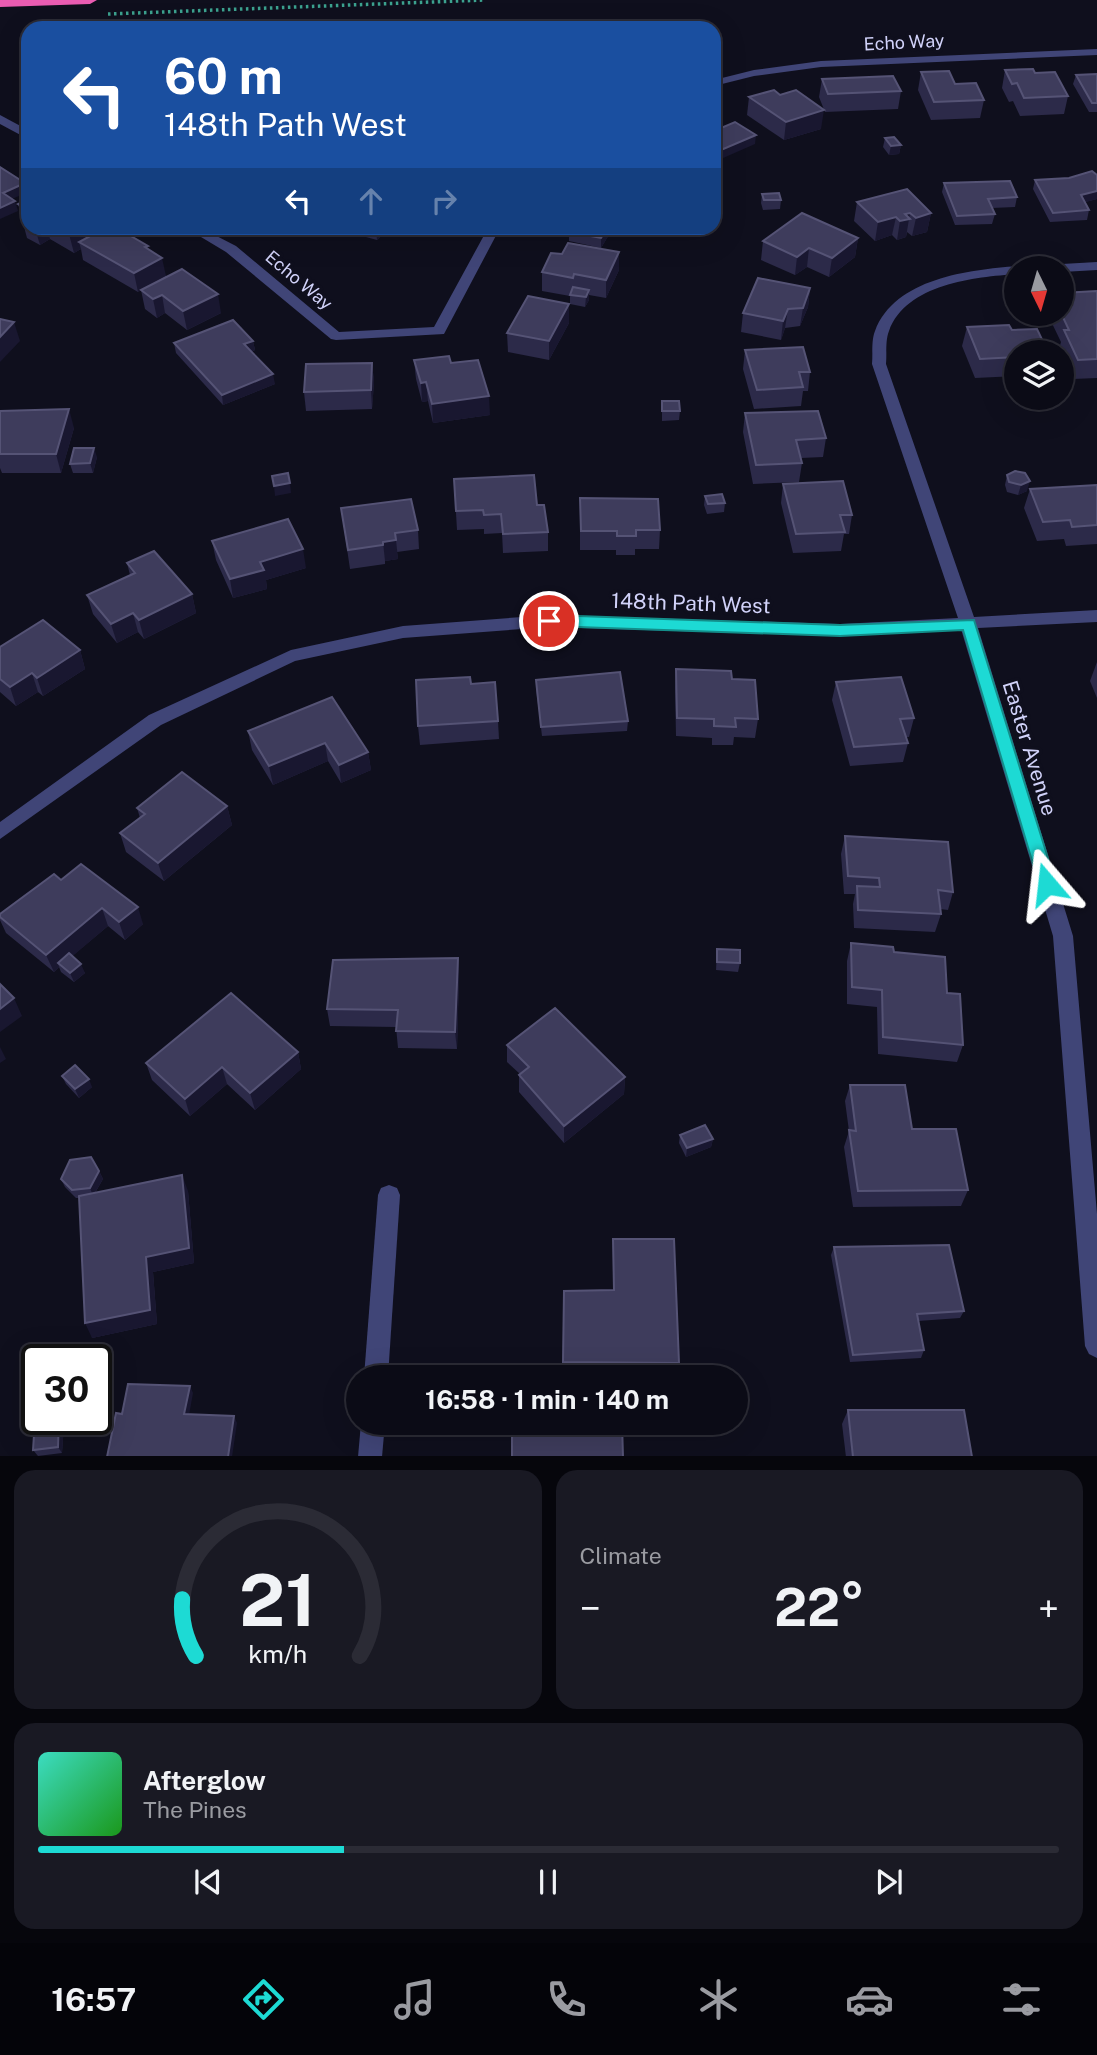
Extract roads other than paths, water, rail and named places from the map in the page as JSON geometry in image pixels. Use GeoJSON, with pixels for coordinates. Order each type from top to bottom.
{"type":"FeatureCollection","features":[{"type":"Feature","properties":{"kind":"highway"},"geometry":{"type":"LineString","coordinates":[[0,3],[90,0]]}},
{"type":"Feature","properties":{"kind":"street","name":"Echo Way"},"geometry":{"type":"LineString","coordinates":[[721,81],[754,73],[821,65],[1097,52]]}},
{"type":"Feature","properties":{"kind":"street"},"geometry":{"type":"LineString","coordinates":[[0,119],[21,131]]}},
{"type":"Feature","properties":{"kind":"street","name":"Echo Way"},"geometry":{"type":"LineString","coordinates":[[205,235],[231,249],[336,336],[439,331],[490,235]]}},
{"type":"Feature","properties":{"kind":"street"},"geometry":{"type":"LineString","coordinates":[[1074,267],[1097,266]]}},
{"type":"Feature","properties":{"kind":"street","name":"Easter Avenue"},"geometry":{"type":"LineString","coordinates":[[1004,271],[986,272],[938,283],[902,304],[882,331],[879,364],[968,624],[1063,936],[1097,1346]]}},
{"type":"Feature","properties":{"kind":"street","name":"148th Path West"},"geometry":{"type":"LineString","coordinates":[[0,832],[155,720],[291,656],[403,632],[549,621],[840,630],[1097,616]]}},
{"type":"Feature","properties":{"kind":"street"},"geometry":{"type":"LineString","coordinates":[[377,1365],[389,1195]]}},
{"type":"Feature","properties":{"kind":"street"},"geometry":{"type":"LineString","coordinates":[[370,1456],[372,1435]]}}]}
